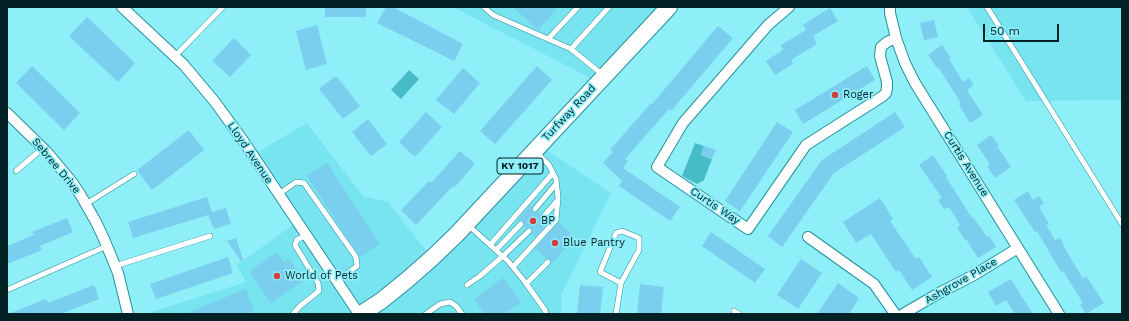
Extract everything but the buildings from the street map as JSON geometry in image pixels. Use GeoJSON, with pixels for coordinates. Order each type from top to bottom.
{"type":"FeatureCollection","features":[{"type":"Feature","properties":{"kind":"main road","name":"Turfway Road"},"geometry":{"type":"LineString","coordinates":[[360,314],[381,301],[432,258],[466,224],[669,7]]}},
{"type":"Feature","properties":{"kind":"street","name":"Lloyd Avenue"},"geometry":{"type":"LineString","coordinates":[[122,7],[175,56],[215,102],[244,142],[360,314]]}},
{"type":"Feature","properties":{"kind":"street","name":"Curtis Way"},"geometry":{"type":"LineString","coordinates":[[789,7],[768,25],[683,123],[657,167],[748,229],[806,145],[883,96],[887,88],[887,82],[880,56],[881,47],[887,42],[896,38]]}},
{"type":"Feature","properties":{"kind":"street","name":"Curtis Avenue"},"geometry":{"type":"LineString","coordinates":[[890,7],[896,38],[905,63],[915,83],[1059,314]]}},
{"type":"Feature","properties":{"kind":"street","name":"Sebree Drive"},"geometry":{"type":"LineString","coordinates":[[7,113],[43,148],[72,182],[86,204],[96,222],[115,266],[128,314]]}},
{"type":"Feature","properties":{"kind":"street"},"geometry":{"type":"LineString","coordinates":[[808,237],[874,284],[895,314]]}},
{"type":"Feature","properties":{"kind":"street","name":"Ashgrove Place"},"geometry":{"type":"LineString","coordinates":[[903,314],[974,275],[1018,248]]}},
{"type":"Feature","properties":{"kind":"lane"},"geometry":{"type":"LineString","coordinates":[[175,56],[223,7]]}},
{"type":"Feature","properties":{"kind":"lane"},"geometry":{"type":"LineString","coordinates":[[484,7],[493,15],[571,49],[604,76]]}},
{"type":"Feature","properties":{"kind":"lane"},"geometry":{"type":"LineString","coordinates":[[548,39],[578,7]]}},
{"type":"Feature","properties":{"kind":"lane"},"geometry":{"type":"LineString","coordinates":[[571,49],[609,7]]}},
{"type":"Feature","properties":{"kind":"lane"},"geometry":{"type":"LineString","coordinates":[[987,7],[1122,224]]}},
{"type":"Feature","properties":{"kind":"lane"},"geometry":{"type":"LineString","coordinates":[[16,171],[43,148]]}},
{"type":"Feature","properties":{"kind":"lane"},"geometry":{"type":"LineString","coordinates":[[513,267],[556,220],[558,200],[556,179],[549,165],[535,150]]}},
{"type":"Feature","properties":{"kind":"lane"},"geometry":{"type":"LineString","coordinates":[[490,245],[553,173]]}},
{"type":"Feature","properties":{"kind":"lane"},"geometry":{"type":"LineString","coordinates":[[86,204],[134,174]]}},
{"type":"Feature","properties":{"kind":"lane"},"geometry":{"type":"LineString","coordinates":[[279,194],[296,182],[304,183],[356,257],[357,266],[337,280]]}},
{"type":"Feature","properties":{"kind":"lane"},"geometry":{"type":"LineString","coordinates":[[535,209],[556,184]]}},
{"type":"Feature","properties":{"kind":"lane"},"geometry":{"type":"LineString","coordinates":[[543,217],[558,200]]}},
{"type":"Feature","properties":{"kind":"lane"},"geometry":{"type":"LineString","coordinates":[[466,224],[503,256],[513,267],[546,314]]}},
{"type":"Feature","properties":{"kind":"lane"},"geometry":{"type":"LineString","coordinates":[[496,250],[521,224]]}},
{"type":"Feature","properties":{"kind":"lane"},"geometry":{"type":"LineString","coordinates":[[616,314],[621,283],[639,250],[639,238],[622,230],[616,233],[600,272],[621,283]]}},
{"type":"Feature","properties":{"kind":"lane"},"geometry":{"type":"LineString","coordinates":[[467,285],[503,256],[529,231]]}},
{"type":"Feature","properties":{"kind":"lane"},"geometry":{"type":"LineString","coordinates":[[293,314],[300,306],[319,291],[318,283],[295,245],[298,240],[306,235]]}},
{"type":"Feature","properties":{"kind":"lane"},"geometry":{"type":"LineString","coordinates":[[115,266],[210,236]]}},
{"type":"Feature","properties":{"kind":"lane"},"geometry":{"type":"LineString","coordinates":[[7,290],[107,246]]}},
{"type":"Feature","properties":{"kind":"lane"},"geometry":{"type":"LineString","coordinates":[[526,284],[548,262]]}},
{"type":"Feature","properties":{"kind":"lane"},"geometry":{"type":"LineString","coordinates":[[426,314],[440,304],[450,302],[456,306],[462,314]]}},
{"type":"Feature","properties":{"kind":"shaded area"},"geometry":{"type":"Polygon","coordinates":[[[453,7],[669,7],[598,82],[453,7]]]}},
{"type":"Feature","properties":{"kind":"shaded area"},"geometry":{"type":"Polygon","coordinates":[[[967,7],[1122,7],[1122,100],[1026,101],[967,7]]]}},
{"type":"Feature","properties":{"kind":"shaded area"},"geometry":{"type":"Polygon","coordinates":[[[409,70],[419,79],[401,99],[391,90],[409,70]]]}},
{"type":"Feature","properties":{"kind":"shaded area"},"geometry":{"type":"Polygon","coordinates":[[[307,123],[363,196],[388,202],[432,258],[539,145],[611,193],[561,295],[562,314],[145,314],[246,282],[237,265],[297,222],[253,155],[307,123]]]}},
{"type":"Feature","properties":{"kind":"shaded area"},"geometry":{"type":"Polygon","coordinates":[[[695,143],[704,146],[701,155],[712,159],[704,180],[697,184],[682,176],[695,143]]]}},
{"type":"Feature","properties":{"kind":"place","name":"Roger"},"geometry":{"type":"Point","coordinates":[835,95]}},
{"type":"Feature","properties":{"kind":"place","name":"BP"},"geometry":{"type":"Point","coordinates":[533,221]}},
{"type":"Feature","properties":{"kind":"place","name":"Blue Pantry"},"geometry":{"type":"Point","coordinates":[555,243]}},
{"type":"Feature","properties":{"kind":"place","name":"World of Pets"},"geometry":{"type":"Point","coordinates":[277,276]}}]}
